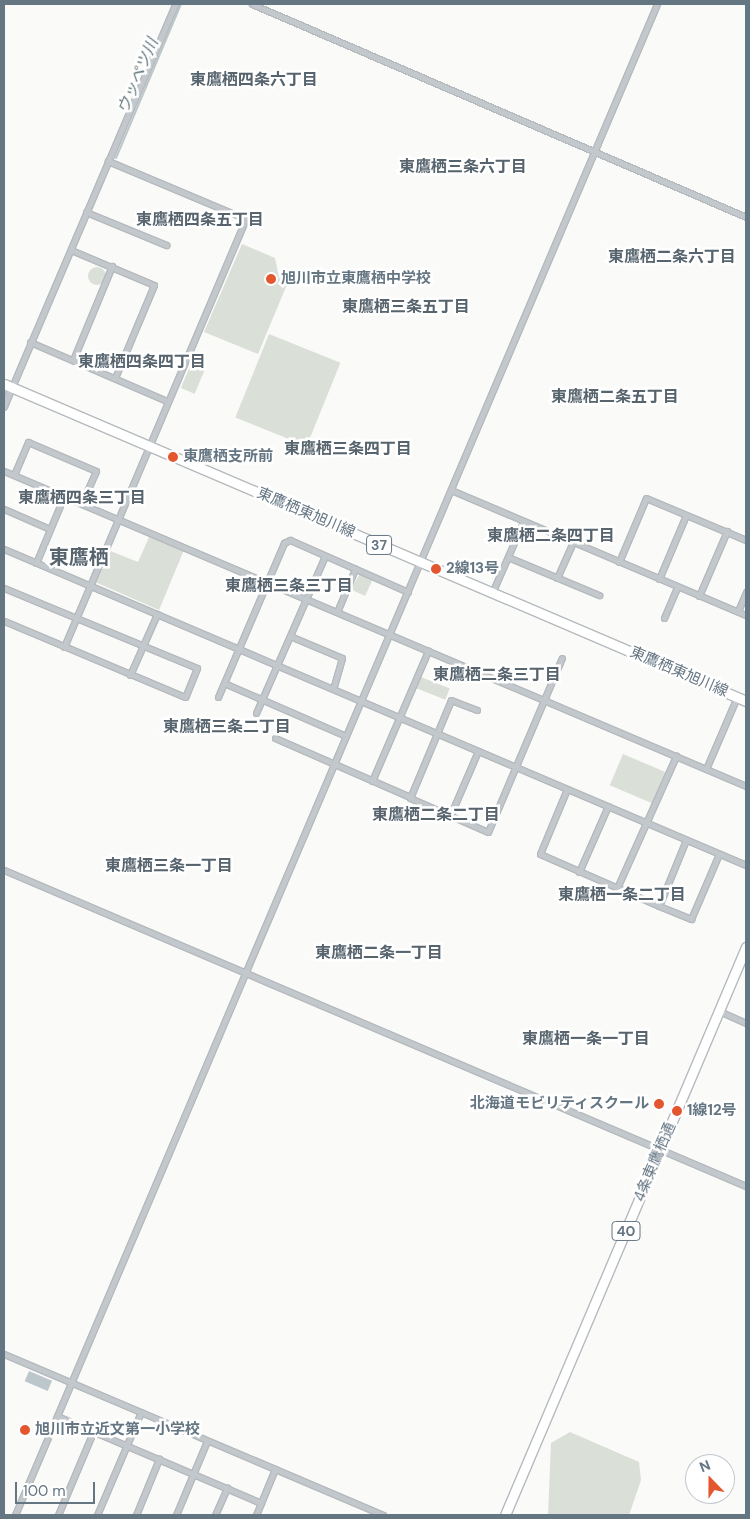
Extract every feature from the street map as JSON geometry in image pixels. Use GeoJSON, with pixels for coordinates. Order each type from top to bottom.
{"type":"FeatureCollection","features":[{"type":"Feature","properties":{"kind":"main road","name":"東鷹栖東旭川線"},"geometry":{"type":"LineString","coordinates":[[8,386],[746,701]]}},
{"type":"Feature","properties":{"kind":"main road","name":"4条東鷹栖通"},"geometry":{"type":"LineString","coordinates":[[505,1515],[719,1011],[744,960],[746,947]]}},
{"type":"Feature","properties":{"kind":"street"},"geometry":{"type":"LineString","coordinates":[[4,406],[8,386],[71,250],[175,4]]}},
{"type":"Feature","properties":{"kind":"street"},"geometry":{"type":"LineString","coordinates":[[252,4],[746,217]]}},
{"type":"Feature","properties":{"kind":"street"},"geometry":{"type":"LineString","coordinates":[[15,1515],[657,4]]}},
{"type":"Feature","properties":{"kind":"street"},"geometry":{"type":"LineString","coordinates":[[64,647],[246,219],[108,161]]}},
{"type":"Feature","properties":{"kind":"street"},"geometry":{"type":"LineString","coordinates":[[86,212],[166,245]]}},
{"type":"Feature","properties":{"kind":"street"},"geometry":{"type":"LineString","coordinates":[[71,250],[154,285],[115,378]]}},
{"type":"Feature","properties":{"kind":"street"},"geometry":{"type":"LineString","coordinates":[[73,360],[112,266]]}},
{"type":"Feature","properties":{"kind":"street"},"geometry":{"type":"LineString","coordinates":[[30,342],[168,401]]}},
{"type":"Feature","properties":{"kind":"street"},"geometry":{"type":"LineString","coordinates":[[14,475],[28,442],[96,471],[82,503]]}},
{"type":"Feature","properties":{"kind":"street"},"geometry":{"type":"LineString","coordinates":[[4,471],[746,786]]}},
{"type":"Feature","properties":{"kind":"street"},"geometry":{"type":"LineString","coordinates":[[451,490],[746,615]]}},
{"type":"Feature","properties":{"kind":"street"},"geometry":{"type":"LineString","coordinates":[[36,563],[64,496]]}},
{"type":"Feature","properties":{"kind":"street"},"geometry":{"type":"LineString","coordinates":[[619,562],[646,498],[746,540]]}},
{"type":"Feature","properties":{"kind":"street"},"geometry":{"type":"LineString","coordinates":[[4,509],[50,529]]}},
{"type":"Feature","properties":{"kind":"street"},"geometry":{"type":"LineString","coordinates":[[659,578],[686,515]]}},
{"type":"Feature","properties":{"kind":"street"},"geometry":{"type":"LineString","coordinates":[[492,593],[523,522]]}},
{"type":"Feature","properties":{"kind":"street"},"geometry":{"type":"LineString","coordinates":[[699,596],[727,531]]}},
{"type":"Feature","properties":{"kind":"street"},"geometry":{"type":"LineString","coordinates":[[218,697],[267,582],[290,540],[408,592]]}},
{"type":"Feature","properties":{"kind":"street"},"geometry":{"type":"LineString","coordinates":[[557,578],[572,542]]}},
{"type":"Feature","properties":{"kind":"street"},"geometry":{"type":"LineString","coordinates":[[4,549],[746,865]]}},
{"type":"Feature","properties":{"kind":"street"},"geometry":{"type":"LineString","coordinates":[[256,714],[325,556]]}},
{"type":"Feature","properties":{"kind":"street"},"geometry":{"type":"LineString","coordinates":[[508,557],[599,595]]}},
{"type":"Feature","properties":{"kind":"street"},"geometry":{"type":"LineString","coordinates":[[337,612],[355,569]]}},
{"type":"Feature","properties":{"kind":"street"},"geometry":{"type":"LineString","coordinates":[[664,618],[677,587]]}},
{"type":"Feature","properties":{"kind":"street"},"geometry":{"type":"LineString","coordinates":[[4,588],[197,668],[185,697],[4,621]]}},
{"type":"Feature","properties":{"kind":"street"},"geometry":{"type":"LineString","coordinates":[[738,611],[746,592]]}},
{"type":"Feature","properties":{"kind":"street"},"geometry":{"type":"LineString","coordinates":[[130,675],[157,614]]}},
{"type":"Feature","properties":{"kind":"street"},"geometry":{"type":"LineString","coordinates":[[290,636],[342,658],[333,689]]}},
{"type":"Feature","properties":{"kind":"street"},"geometry":{"type":"LineString","coordinates":[[372,781],[428,651]]}},
{"type":"Feature","properties":{"kind":"street"},"geometry":{"type":"LineString","coordinates":[[275,738],[488,832],[562,658]]}},
{"type":"Feature","properties":{"kind":"street"},"geometry":{"type":"LineString","coordinates":[[224,683],[346,736]]}},
{"type":"Feature","properties":{"kind":"street"},"geometry":{"type":"LineString","coordinates":[[706,769],[737,697]]}},
{"type":"Feature","properties":{"kind":"street"},"geometry":{"type":"LineString","coordinates":[[410,796],[451,700],[477,710]]}},
{"type":"Feature","properties":{"kind":"street"},"geometry":{"type":"LineString","coordinates":[[450,816],[478,751]]}},
{"type":"Feature","properties":{"kind":"street"},"geometry":{"type":"LineString","coordinates":[[618,888],[676,756]]}},
{"type":"Feature","properties":{"kind":"street"},"geometry":{"type":"LineString","coordinates":[[567,789],[540,854],[579,872],[691,919],[719,854]]}},
{"type":"Feature","properties":{"kind":"street"},"geometry":{"type":"LineString","coordinates":[[579,872],[608,806]]}},
{"type":"Feature","properties":{"kind":"street"},"geometry":{"type":"LineString","coordinates":[[659,906],[686,840]]}},
{"type":"Feature","properties":{"kind":"street"},"geometry":{"type":"LineString","coordinates":[[4,870],[746,1186]]}},
{"type":"Feature","properties":{"kind":"street"},"geometry":{"type":"LineString","coordinates":[[719,1011],[746,1023]]}},
{"type":"Feature","properties":{"kind":"street"},"geometry":{"type":"LineString","coordinates":[[4,1354],[383,1515]]}},
{"type":"Feature","properties":{"kind":"street"},"geometry":{"type":"LineString","coordinates":[[97,1515],[141,1412]]}},
{"type":"Feature","properties":{"kind":"street"},"geometry":{"type":"LineString","coordinates":[[57,1416],[261,1503]]}},
{"type":"Feature","properties":{"kind":"street"},"geometry":{"type":"LineString","coordinates":[[58,1515],[93,1432]]}},
{"type":"Feature","properties":{"kind":"street"},"geometry":{"type":"LineString","coordinates":[[176,1515],[207,1440]]}},
{"type":"Feature","properties":{"kind":"street"},"geometry":{"type":"LineString","coordinates":[[136,1515],[159,1459]]}},
{"type":"Feature","properties":{"kind":"street"},"geometry":{"type":"LineString","coordinates":[[256,1515],[275,1469]]}},
{"type":"Feature","properties":{"kind":"street"},"geometry":{"type":"LineString","coordinates":[[215,1515],[226,1488]]}},
{"type":"Feature","properties":{"kind":"shaded area"},"geometry":{"type":"Polygon","coordinates":[[[242,244],[275,258],[279,278],[288,282],[258,354],[204,332],[242,244]]]}},
{"type":"Feature","properties":{"kind":"shaded area"},"geometry":{"type":"Polygon","coordinates":[[[97,267],[103,270],[106,276],[103,282],[97,285],[91,282],[88,276],[91,270],[97,267]]]}},
{"type":"Feature","properties":{"kind":"shaded area"},"geometry":{"type":"Polygon","coordinates":[[[269,334],[340,363],[307,446],[235,417],[269,334]]]}},
{"type":"Feature","properties":{"kind":"shaded area"},"geometry":{"type":"Polygon","coordinates":[[[191,364],[205,370],[195,394],[181,388],[191,364]]]}},
{"type":"Feature","properties":{"kind":"shaded area"},"geometry":{"type":"Polygon","coordinates":[[[150,535],[184,550],[159,610],[95,582],[108,550],[138,562],[150,535]]]}},
{"type":"Feature","properties":{"kind":"shaded area"},"geometry":{"type":"Polygon","coordinates":[[[360,574],[373,579],[365,596],[350,589],[360,574]]]}},
{"type":"Feature","properties":{"kind":"shaded area"},"geometry":{"type":"Polygon","coordinates":[[[421,677],[450,689],[445,700],[417,688],[421,677]]]}},
{"type":"Feature","properties":{"kind":"shaded area"},"geometry":{"type":"Polygon","coordinates":[[[623,754],[665,772],[652,803],[610,785],[623,754]]]}},
{"type":"Feature","properties":{"kind":"shaded area"},"geometry":{"type":"Polygon","coordinates":[[[29,1371],[52,1381],[48,1391],[25,1381],[29,1371]]]}},
{"type":"Feature","properties":{"kind":"shaded area"},"geometry":{"type":"Polygon","coordinates":[[[570,1432],[639,1462],[641,1480],[629,1515],[548,1515],[551,1443],[570,1432]]]}},
{"type":"Feature","properties":{"kind":"waterway","name":"ウッペツ川"},"geometry":{"type":"LineString","coordinates":[[116,158],[181,4]]}},
{"type":"Feature","properties":{"kind":"place","name":"旭川市立東鷹栖中学校"},"geometry":{"type":"Point","coordinates":[271,279]}},
{"type":"Feature","properties":{"kind":"place","name":"東鷹栖支所前"},"geometry":{"type":"Point","coordinates":[173,457]}},
{"type":"Feature","properties":{"kind":"place","name":"2線13号"},"geometry":{"type":"Point","coordinates":[436,569]}},
{"type":"Feature","properties":{"kind":"place","name":"北海道モビリティスクール"},"geometry":{"type":"Point","coordinates":[659,1104]}},
{"type":"Feature","properties":{"kind":"place","name":"1線12号"},"geometry":{"type":"Point","coordinates":[677,1111]}},
{"type":"Feature","properties":{"kind":"place","name":"旭川市立近文第一小学校"},"geometry":{"type":"Point","coordinates":[25,1430]}},
{"type":"Feature","properties":{"kind":"district","name":"東鷹栖四条六丁目"},"geometry":{"type":"Point","coordinates":[254,80]}},
{"type":"Feature","properties":{"kind":"district","name":"東鷹栖三条六丁目"},"geometry":{"type":"Point","coordinates":[463,167]}},
{"type":"Feature","properties":{"kind":"district","name":"東鷹栖四条五丁目"},"geometry":{"type":"Point","coordinates":[200,220]}},
{"type":"Feature","properties":{"kind":"district","name":"東鷹栖二条六丁目"},"geometry":{"type":"Point","coordinates":[672,257]}},
{"type":"Feature","properties":{"kind":"district","name":"東鷹栖三条五丁目"},"geometry":{"type":"Point","coordinates":[406,307]}},
{"type":"Feature","properties":{"kind":"district","name":"東鷹栖四条四丁目"},"geometry":{"type":"Point","coordinates":[142,362]}},
{"type":"Feature","properties":{"kind":"district","name":"東鷹栖二条五丁目"},"geometry":{"type":"Point","coordinates":[615,397]}},
{"type":"Feature","properties":{"kind":"district","name":"東鷹栖三条四丁目"},"geometry":{"type":"Point","coordinates":[348,449]}},
{"type":"Feature","properties":{"kind":"district","name":"東鷹栖四条三丁目"},"geometry":{"type":"Point","coordinates":[82,498]}},
{"type":"Feature","properties":{"kind":"district","name":"東鷹栖二条四丁目"},"geometry":{"type":"Point","coordinates":[551,536]}},
{"type":"Feature","properties":{"kind":"district","name":"東鷹栖"},"geometry":{"type":"Point","coordinates":[79,557]}},
{"type":"Feature","properties":{"kind":"district","name":"東鷹栖三条三丁目"},"geometry":{"type":"Point","coordinates":[289,586]}},
{"type":"Feature","properties":{"kind":"district","name":"東鷹栖二条三丁目"},"geometry":{"type":"Point","coordinates":[497,675]}},
{"type":"Feature","properties":{"kind":"district","name":"東鷹栖三条二丁目"},"geometry":{"type":"Point","coordinates":[227,727]}},
{"type":"Feature","properties":{"kind":"district","name":"東鷹栖二条二丁目"},"geometry":{"type":"Point","coordinates":[436,815]}},
{"type":"Feature","properties":{"kind":"district","name":"東鷹栖三条一丁目"},"geometry":{"type":"Point","coordinates":[169,866]}},
{"type":"Feature","properties":{"kind":"district","name":"東鷹栖一条二丁目"},"geometry":{"type":"Point","coordinates":[622,895]}},
{"type":"Feature","properties":{"kind":"district","name":"東鷹栖二条一丁目"},"geometry":{"type":"Point","coordinates":[379,953]}},
{"type":"Feature","properties":{"kind":"district","name":"東鷹栖一条一丁目"},"geometry":{"type":"Point","coordinates":[586,1039]}}]}
